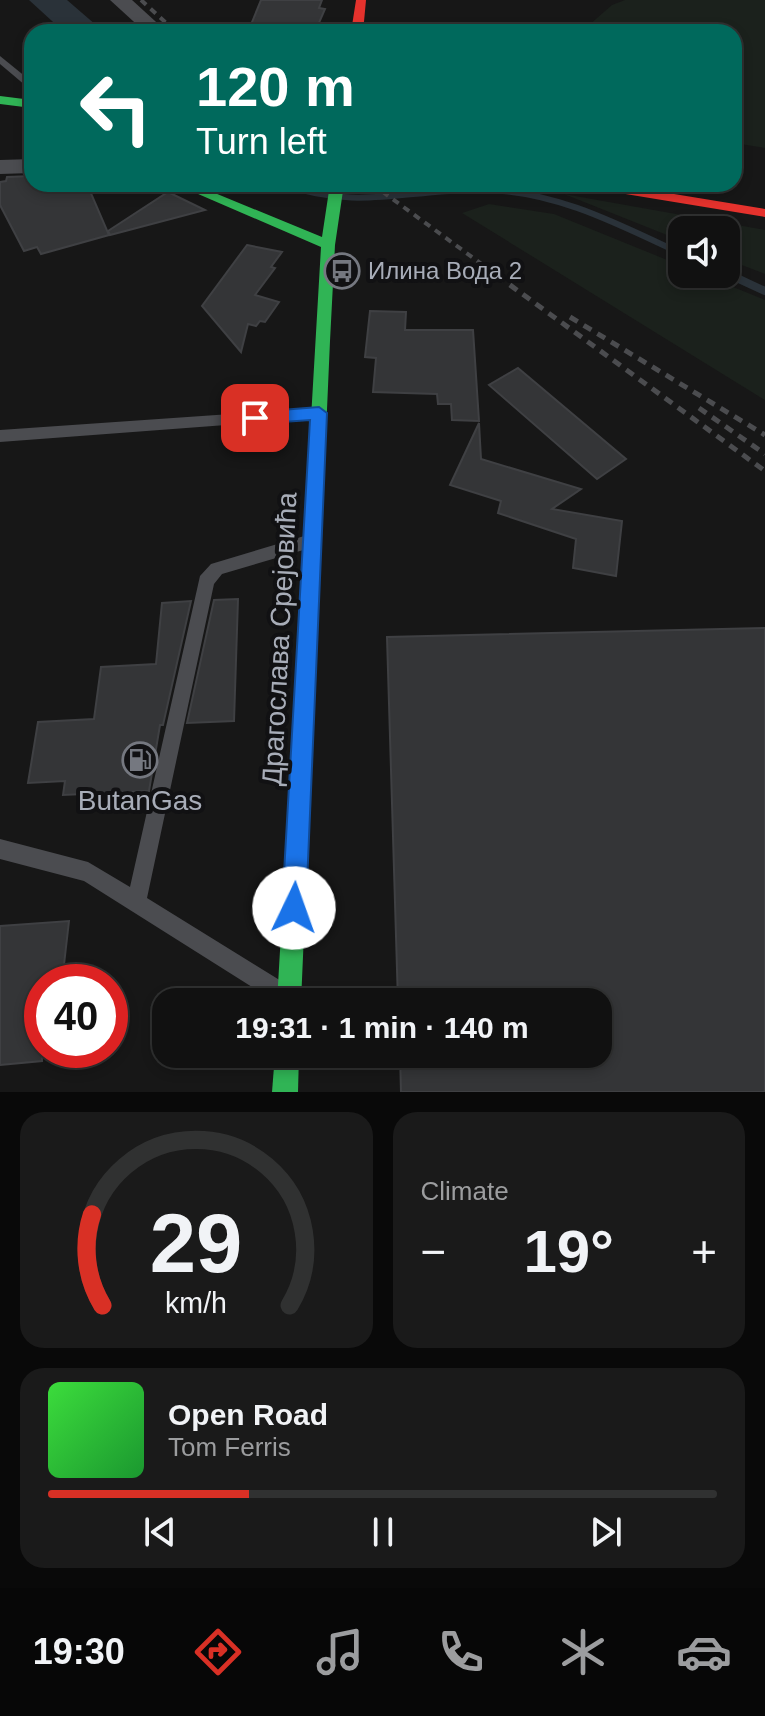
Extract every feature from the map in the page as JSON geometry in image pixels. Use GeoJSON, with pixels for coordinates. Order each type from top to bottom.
{"type":"FeatureCollection","features":[{"type":"Feature","properties":{"kind":"street"},"geometry":{"type":"LineString","coordinates":[[120,0],[148,24]]}},
{"type":"Feature","properties":{"kind":"street"},"geometry":{"type":"LineString","coordinates":[[358,24],[361,0]]}},
{"type":"Feature","properties":{"kind":"street"},"geometry":{"type":"LineString","coordinates":[[0,100],[24,103]]}},
{"type":"Feature","properties":{"kind":"street"},"geometry":{"type":"LineString","coordinates":[[0,167],[24,166]]}},
{"type":"Feature","properties":{"kind":"street"},"geometry":{"type":"LineString","coordinates":[[201,192],[328,245]]}},
{"type":"Feature","properties":{"kind":"street"},"geometry":{"type":"LineString","coordinates":[[638,192],[765,213]]}},
{"type":"Feature","properties":{"kind":"street"},"geometry":{"type":"LineString","coordinates":[[739,192],[765,196]]}},
{"type":"Feature","properties":{"kind":"street","name":"Драгослава Срејовића"},"geometry":{"type":"LineString","coordinates":[[290,988],[328,245],[335,196]]}},
{"type":"Feature","properties":{"kind":"street"},"geometry":{"type":"LineString","coordinates":[[285,1092],[286,1068]]}},
{"type":"Feature","properties":{"kind":"lane"},"geometry":{"type":"LineString","coordinates":[[0,59],[24,81]]}},
{"type":"Feature","properties":{"kind":"lane"},"geometry":{"type":"LineString","coordinates":[[0,436],[319,413]]}},
{"type":"Feature","properties":{"kind":"lane"},"geometry":{"type":"LineString","coordinates":[[136,903],[206,581],[217,569],[312,541]]}},
{"type":"Feature","properties":{"kind":"lane"},"geometry":{"type":"LineString","coordinates":[[0,849],[88,872],[269,988]]}},
{"type":"Feature","properties":{"kind":"shaded area"},"geometry":{"type":"Polygon","coordinates":[[[29,0],[67,0],[95,24],[55,24],[29,0]]]}},
{"type":"Feature","properties":{"kind":"shaded area"},"geometry":{"type":"Polygon","coordinates":[[[625,0],[765,0],[765,148],[742,144],[742,24],[590,24],[612,5],[625,0]]]}},
{"type":"Feature","properties":{"kind":"shaded area"},"geometry":{"type":"Polygon","coordinates":[[[564,194],[687,216],[668,216],[668,235],[564,194]]]}},
{"type":"Feature","properties":{"kind":"shaded area"},"geometry":{"type":"Polygon","coordinates":[[[489,204],[554,214],[668,260],[668,288],[735,288],[765,300],[765,400],[462,213],[489,204]]]}},
{"type":"Feature","properties":{"kind":"shaded area"},"geometry":{"type":"Polygon","coordinates":[[[740,226],[765,230],[765,274],[740,264],[740,226]]]}},
{"type":"Feature","properties":{"kind":"building"},"geometry":{"type":"Polygon","coordinates":[[[261,0],[322,0],[319,8],[325,9],[318,24],[251,24],[261,0]]]}},
{"type":"Feature","properties":{"kind":"building"},"geometry":{"type":"Polygon","coordinates":[[[24,176],[24,192],[90,192],[109,235],[41,254],[37,247],[24,251],[0,205],[0,182],[6,181],[7,177],[24,176]]]}},
{"type":"Feature","properties":{"kind":"building"},"geometry":{"type":"Polygon","coordinates":[[[168,192],[205,210],[110,235],[108,231],[168,192]]]}},
{"type":"Feature","properties":{"kind":"building"},"geometry":{"type":"Polygon","coordinates":[[[247,245],[282,252],[271,267],[275,268],[255,295],[279,302],[265,322],[260,321],[256,326],[248,324],[241,352],[202,306],[247,245]]]}},
{"type":"Feature","properties":{"kind":"building"},"geometry":{"type":"Polygon","coordinates":[[[370,311],[406,312],[405,330],[473,330],[479,421],[452,420],[451,404],[438,404],[437,394],[373,392],[376,358],[365,357],[370,311]]]}},
{"type":"Feature","properties":{"kind":"building"},"geometry":{"type":"Polygon","coordinates":[[[518,368],[626,459],[597,479],[489,385],[518,368]]]}},
{"type":"Feature","properties":{"kind":"building"},"geometry":{"type":"Polygon","coordinates":[[[479,423],[481,459],[581,489],[552,509],[622,521],[616,576],[573,568],[576,539],[498,513],[501,501],[450,485],[479,423]]]}},
{"type":"Feature","properties":{"kind":"building"},"geometry":{"type":"Polygon","coordinates":[[[238,599],[234,721],[187,723],[214,600],[238,599]]]}},
{"type":"Feature","properties":{"kind":"building"},"geometry":{"type":"Polygon","coordinates":[[[191,601],[163,725],[160,725],[149,791],[63,795],[65,781],[28,783],[38,722],[94,719],[101,667],[156,664],[162,603],[191,601]]]}},
{"type":"Feature","properties":{"kind":"building"},"geometry":{"type":"Polygon","coordinates":[[[765,628],[765,1092],[401,1092],[400,1068],[612,1068],[612,988],[398,988],[387,637],[765,628]]]}},
{"type":"Feature","properties":{"kind":"building"},"geometry":{"type":"Polygon","coordinates":[[[69,921],[64,964],[24,964],[24,1063],[0,1065],[0,926],[69,921]]]}},
{"type":"Feature","properties":{"kind":"waterway"},"geometry":{"type":"LineString","coordinates":[[310,192],[361,198],[437,192]]}},
{"type":"Feature","properties":{"kind":"waterway"},"geometry":{"type":"LineString","coordinates":[[512,192],[562,203],[668,247]]}},
{"type":"Feature","properties":{"kind":"waterway"},"geometry":{"type":"LineString","coordinates":[[740,279],[765,291]]}},
{"type":"Feature","properties":{"kind":"railway"},"geometry":{"type":"LineString","coordinates":[[141,0],[167,24]]}},
{"type":"Feature","properties":{"kind":"railway"},"geometry":{"type":"LineString","coordinates":[[383,192],[487,268]]}},
{"type":"Feature","properties":{"kind":"railway"},"geometry":{"type":"LineString","coordinates":[[484,266],[765,471]]}},
{"type":"Feature","properties":{"kind":"railway"},"geometry":{"type":"LineString","coordinates":[[570,317],[765,435]]}},
{"type":"Feature","properties":{"kind":"railway"},"geometry":{"type":"LineString","coordinates":[[699,408],[765,454]]}},
{"type":"Feature","properties":{"kind":"traffic: fast"},"geometry":{"type":"LineString","coordinates":[[0,100],[24,103]]}},
{"type":"Feature","properties":{"kind":"traffic: fast"},"geometry":{"type":"LineString","coordinates":[[201,192],[328,245]]}},
{"type":"Feature","properties":{"kind":"traffic: fast"},"geometry":{"type":"LineString","coordinates":[[290,988],[322,341],[328,245],[336,192]]}},
{"type":"Feature","properties":{"kind":"traffic: fast"},"geometry":{"type":"LineString","coordinates":[[285,1092],[286,1068]]}},
{"type":"Feature","properties":{"kind":"traffic: jam"},"geometry":{"type":"LineString","coordinates":[[358,24],[361,0]]}},
{"type":"Feature","properties":{"kind":"traffic: jam"},"geometry":{"type":"LineString","coordinates":[[638,192],[765,213]]}},
{"type":"Feature","properties":{"kind":"place","name":"Илина Вода 2"},"geometry":{"type":"Point","coordinates":[342,271]}},
{"type":"Feature","properties":{"kind":"place","name":"ButanGas"},"geometry":{"type":"Point","coordinates":[140,760]}},
{"type":"Feature","properties":{"kind":"route"},"geometry":{"type":"LineString","coordinates":[[255,418],[319,413],[294,908]]}}]}
